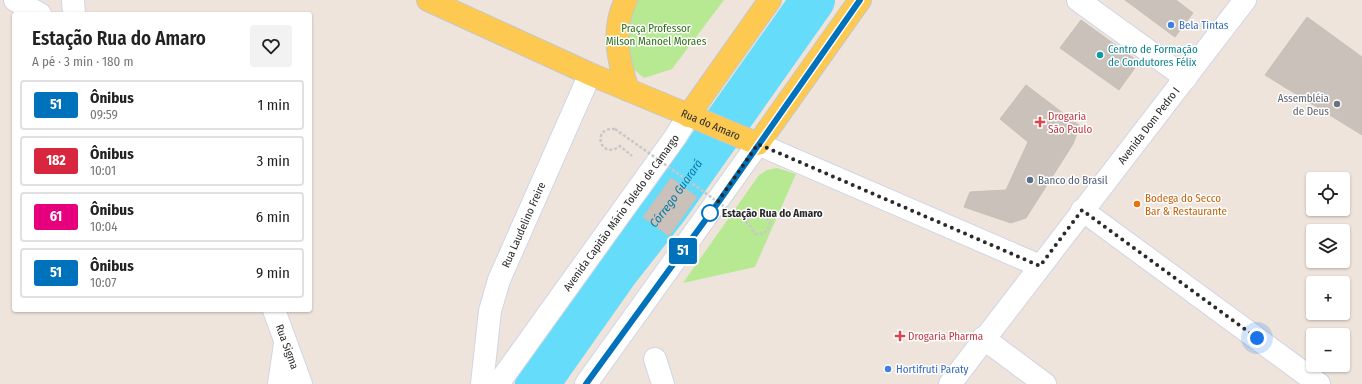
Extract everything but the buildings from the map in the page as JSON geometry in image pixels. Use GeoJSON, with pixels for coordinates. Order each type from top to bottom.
{"type":"FeatureCollection","features":[{"type":"Feature","properties":{"kind":"main road"},"geometry":{"type":"LineString","coordinates":[[15,0],[36,12]]}},
{"type":"Feature","properties":{"kind":"main road"},"geometry":{"type":"LineString","coordinates":[[74,0],[74,12]]}},
{"type":"Feature","properties":{"kind":"main road","name":"Rua do Amaro"},"geometry":{"type":"LineString","coordinates":[[428,0],[590,74],[758,144],[1040,266]]}},
{"type":"Feature","properties":{"kind":"main road"},"geometry":{"type":"LineString","coordinates":[[626,0],[620,11],[618,31],[619,64],[628,90]]}},
{"type":"Feature","properties":{"kind":"main road","name":"Avenida Capitão Mário Toledo de Camargo"},"geometry":{"type":"LineString","coordinates":[[498,384],[676,136],[697,119],[770,0]]}},
{"type":"Feature","properties":{"kind":"main road"},"geometry":{"type":"LineString","coordinates":[[586,384],[860,0]]}},
{"type":"Feature","properties":{"kind":"main road"},"geometry":{"type":"LineString","coordinates":[[1078,0],[1186,78]]}},
{"type":"Feature","properties":{"kind":"main road","name":"Avenida Dom Pedro I"},"geometry":{"type":"LineString","coordinates":[[950,384],[983,338],[1245,0]]}},
{"type":"Feature","properties":{"kind":"main road","name":"Rua Laudelino Freire"},"geometry":{"type":"LineString","coordinates":[[482,384],[490,311],[499,280],[590,74]]}},
{"type":"Feature","properties":{"kind":"main road"},"geometry":{"type":"LineString","coordinates":[[1082,210],[1319,384]]}},
{"type":"Feature","properties":{"kind":"main road","name":"Rua Sigma"},"geometry":{"type":"LineString","coordinates":[[275,312],[301,384]]}},
{"type":"Feature","properties":{"kind":"main road"},"geometry":{"type":"LineString","coordinates":[[983,338],[1045,384]]}},
{"type":"Feature","properties":{"kind":"main road"},"geometry":{"type":"LineString","coordinates":[[279,384],[286,343]]}},
{"type":"Feature","properties":{"kind":"main road"},"geometry":{"type":"LineString","coordinates":[[655,358],[663,384]]}},
{"type":"Feature","properties":{"kind":"path"},"geometry":{"type":"LineString","coordinates":[[620,146],[615,150],[609,150],[604,147],[601,142],[601,136],[609,129],[615,129],[749,224],[755,234],[766,232],[769,228],[770,222],[763,214],[752,216],[749,220]]}},
{"type":"Feature","properties":{"kind":"green space","name":"Praça Professor Milson Manoel Moraes"},"geometry":{"type":"Polygon","coordinates":[[[633,0],[724,0],[672,69],[644,78],[631,67],[624,51],[633,0]]]}},
{"type":"Feature","properties":{"kind":"green space"},"geometry":{"type":"Polygon","coordinates":[[[777,168],[796,174],[755,267],[683,283],[759,175],[767,170],[777,168]]]}},
{"type":"Feature","properties":{"kind":"waterway","name":"Córrego Guarará"},"geometry":{"type":"LineString","coordinates":[[537,384],[616,272],[667,207],[813,0]]}},
{"type":"Feature","properties":{"kind":"bus line","name":"51"},"geometry":{"type":"LineString","coordinates":[[586,384],[720,200],[860,0]]}},
{"type":"Feature","properties":{"kind":"place","name":"Bela Tintas"},"geometry":{"type":"Point","coordinates":[1171,25]}},
{"type":"Feature","properties":{"kind":"place","name":"Centro de Formação de Condutores Félix"},"geometry":{"type":"Point","coordinates":[1100,55]}},
{"type":"Feature","properties":{"kind":"place","name":"Assembléia de Deus"},"geometry":{"type":"Point","coordinates":[1337,104]}},
{"type":"Feature","properties":{"kind":"place","name":"Drogaria São Paulo"},"geometry":{"type":"Point","coordinates":[1040,122]}},
{"type":"Feature","properties":{"kind":"place","name":"Banco do Brasil"},"geometry":{"type":"Point","coordinates":[1030,180]}},
{"type":"Feature","properties":{"kind":"place","name":"Bodega do Secco Bar & Restaurante"},"geometry":{"type":"Point","coordinates":[1137,204]}},
{"type":"Feature","properties":{"kind":"place","name":"Estação Rua do Amaro"},"geometry":{"type":"Point","coordinates":[710,213]}},
{"type":"Feature","properties":{"kind":"place","name":"Drogaria Pharma"},"geometry":{"type":"Point","coordinates":[900,336]}},
{"type":"Feature","properties":{"kind":"place","name":"Hortifruti Paraty"},"geometry":{"type":"Point","coordinates":[888,369]}},
{"type":"Feature","properties":{"kind":"route"},"geometry":{"type":"LineString","coordinates":[[710,213],[758,144],[1040,266],[1082,210],[1257,338]]}}]}
